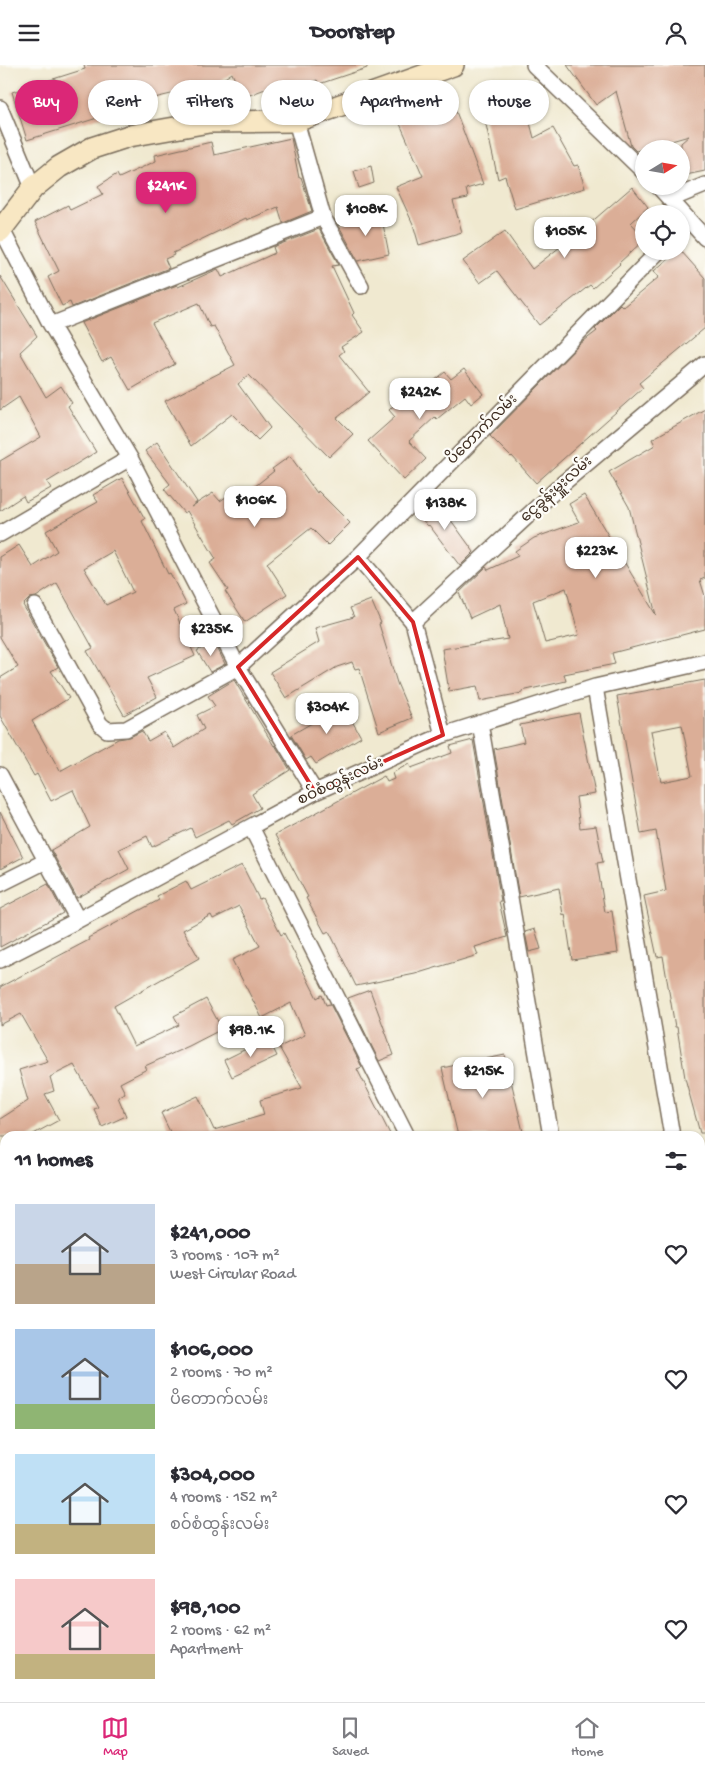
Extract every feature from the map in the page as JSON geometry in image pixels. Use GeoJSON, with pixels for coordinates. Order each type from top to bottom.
{"type":"FeatureCollection","features":[{"type":"Feature","properties":{"kind":"street"},"geometry":{"type":"LineString","coordinates":[[332,108],[453,65]]}},
{"type":"Feature","properties":{"kind":"street"},"geometry":{"type":"LineString","coordinates":[[534,65],[635,163]]}},
{"type":"Feature","properties":{"kind":"street"},"geometry":{"type":"LineString","coordinates":[[0,108],[33,188]]}},
{"type":"Feature","properties":{"kind":"street"},"geometry":{"type":"LineString","coordinates":[[261,121],[209,122],[129,136],[92,148],[59,167],[33,188],[1,230],[51,325],[130,458],[238,667],[316,792]]}},
{"type":"Feature","properties":{"kind":"street"},"geometry":{"type":"LineString","coordinates":[[297,125],[323,217],[361,286]]}},
{"type":"Feature","properties":{"kind":"street"},"geometry":{"type":"LineString","coordinates":[[671,199],[705,185]]}},
{"type":"Feature","properties":{"kind":"street"},"geometry":{"type":"LineString","coordinates":[[667,195],[674,205]]}},
{"type":"Feature","properties":{"kind":"street"},"geometry":{"type":"LineString","coordinates":[[51,325],[323,217]]}},
{"type":"Feature","properties":{"kind":"street"},"geometry":{"type":"LineString","coordinates":[[690,228],[705,238]]}},
{"type":"Feature","properties":{"kind":"street","name":"ပိတောက်လမ်း"},"geometry":{"type":"LineString","coordinates":[[35,606],[100,724],[107,730],[126,729],[238,667],[358,557],[651,260]]}},
{"type":"Feature","properties":{"kind":"street","name":"ငွေခွန်းမှူးလမ်း"},"geometry":{"type":"LineString","coordinates":[[413,622],[561,485],[705,363]]}},
{"type":"Feature","properties":{"kind":"street"},"geometry":{"type":"LineString","coordinates":[[0,534],[130,458]]}},
{"type":"Feature","properties":{"kind":"street"},"geometry":{"type":"LineString","coordinates":[[358,557],[413,622],[443,735]]}},
{"type":"Feature","properties":{"kind":"street","name":"စဝ်စံထွန်းလမ်း"},"geometry":{"type":"LineString","coordinates":[[0,960],[316,792],[443,735],[595,687],[705,662]]}},
{"type":"Feature","properties":{"kind":"street"},"geometry":{"type":"LineString","coordinates":[[595,687],[671,1131]]}},
{"type":"Feature","properties":{"kind":"street"},"geometry":{"type":"LineString","coordinates":[[480,723],[550,1131]]}},
{"type":"Feature","properties":{"kind":"street"},"geometry":{"type":"LineString","coordinates":[[0,775],[78,920]]}},
{"type":"Feature","properties":{"kind":"street"},"geometry":{"type":"LineString","coordinates":[[251,827],[404,1131]]}},
{"type":"Feature","properties":{"kind":"street"},"geometry":{"type":"LineString","coordinates":[[0,884],[46,861]]}},
{"type":"Feature","properties":{"kind":"highlighted area"},"geometry":{"type":"Polygon","coordinates":[[[358,557],[413,622],[443,735],[315,792],[238,667],[358,557]]]}},
{"type":"Feature","properties":{"kind":"building"},"geometry":{"type":"Polygon","coordinates":[[[84,65],[367,65],[367,68],[331,80],[261,80],[261,91],[251,94],[251,80],[235,80],[232,73],[222,80],[168,80],[168,95],[158,97],[158,80],[88,80],[88,121],[78,124],[78,80],[50,80],[85,69],[84,65]]]}},
{"type":"Feature","properties":{"kind":"building"},"geometry":{"type":"Polygon","coordinates":[[[567,65],[705,65],[705,171],[690,174],[690,140],[684,140],[689,136],[675,140],[635,140],[635,150],[631,146],[616,91],[596,105],[567,65]]]}},
{"type":"Feature","properties":{"kind":"building"},"geometry":{"type":"Polygon","coordinates":[[[15,91],[15,102],[12,92],[15,91]]]}},
{"type":"Feature","properties":{"kind":"building"},"geometry":{"type":"Polygon","coordinates":[[[459,120],[483,184],[466,189],[468,198],[453,201],[462,232],[419,245],[413,224],[396,187],[423,176],[401,125],[459,125],[459,120]]]}},
{"type":"Feature","properties":{"kind":"building"},"geometry":{"type":"Polygon","coordinates":[[[22,125],[75,125],[27,140],[22,125]]]}},
{"type":"Feature","properties":{"kind":"building"},"geometry":{"type":"Polygon","coordinates":[[[486,125],[531,125],[534,138],[553,128],[574,166],[578,165],[585,188],[515,209],[505,176],[498,179],[486,125]]]}},
{"type":"Feature","properties":{"kind":"building"},"geometry":{"type":"Polygon","coordinates":[[[291,138],[299,178],[301,177],[312,211],[283,223],[278,207],[247,220],[246,218],[173,253],[174,255],[165,259],[169,268],[72,307],[70,302],[62,306],[48,277],[59,271],[35,222],[68,205],[70,210],[103,194],[98,186],[117,174],[119,178],[156,161],[155,155],[211,142],[214,155],[291,138]]]}},
{"type":"Feature","properties":{"kind":"building"},"geometry":{"type":"Polygon","coordinates":[[[371,166],[374,183],[359,188],[354,171],[371,166]]]}},
{"type":"Feature","properties":{"kind":"building"},"geometry":{"type":"Polygon","coordinates":[[[632,187],[635,195],[638,195],[646,205],[635,205],[635,219],[631,223],[635,227],[635,248],[593,288],[590,285],[539,325],[497,271],[480,283],[463,261],[505,231],[532,269],[560,247],[556,243],[584,220],[588,225],[632,187]]]}},
{"type":"Feature","properties":{"kind":"building"},"geometry":{"type":"Polygon","coordinates":[[[381,214],[389,254],[358,261],[338,224],[381,214]]]}},
{"type":"Feature","properties":{"kind":"building"},"geometry":{"type":"Polygon","coordinates":[[[319,229],[339,265],[332,266],[354,313],[352,315],[364,332],[341,347],[344,351],[339,355],[369,392],[337,418],[353,434],[329,457],[249,375],[238,384],[270,428],[258,440],[232,414],[191,446],[165,401],[235,365],[214,326],[210,327],[199,303],[152,323],[175,364],[130,390],[111,357],[102,362],[81,323],[177,285],[178,287],[218,269],[222,277],[275,253],[273,247],[319,229]]]}},
{"type":"Feature","properties":{"kind":"building"},"geometry":{"type":"Polygon","coordinates":[[[667,260],[689,260],[705,278],[705,328],[639,383],[643,388],[536,483],[512,456],[490,436],[580,344],[597,331],[595,329],[620,304],[623,307],[659,277],[654,271],[667,260]]]}},
{"type":"Feature","properties":{"kind":"building"},"geometry":{"type":"Polygon","coordinates":[[[0,276],[37,336],[20,352],[46,397],[61,386],[72,403],[68,406],[96,452],[47,482],[51,488],[26,502],[23,496],[0,511],[0,461],[41,437],[19,397],[0,410],[0,276]]]}},
{"type":"Feature","properties":{"kind":"building"},"geometry":{"type":"Polygon","coordinates":[[[464,369],[483,394],[471,404],[465,396],[437,419],[435,417],[409,441],[426,459],[404,480],[368,441],[395,417],[389,410],[407,393],[412,399],[445,372],[451,379],[464,369]]]}},
{"type":"Feature","properties":{"kind":"building"},"geometry":{"type":"Polygon","coordinates":[[[705,409],[705,578],[700,580],[705,596],[705,629],[612,653],[615,664],[564,674],[566,681],[522,691],[522,693],[480,701],[477,686],[449,691],[442,649],[508,639],[500,604],[470,618],[459,593],[486,567],[488,570],[518,556],[515,551],[534,538],[579,522],[569,504],[584,495],[656,615],[629,507],[609,472],[655,445],[652,439],[705,409]],[[566,588],[533,601],[545,643],[579,635],[566,588]]]}},
{"type":"Feature","properties":{"kind":"building"},"geometry":{"type":"Polygon","coordinates":[[[157,442],[197,502],[191,507],[213,493],[220,501],[229,495],[234,503],[274,471],[272,469],[290,456],[317,493],[318,491],[350,523],[328,545],[311,528],[267,563],[287,594],[245,622],[225,591],[228,590],[210,563],[216,559],[187,511],[184,513],[164,489],[170,484],[145,451],[157,442]]]}},
{"type":"Feature","properties":{"kind":"building"},"geometry":{"type":"Polygon","coordinates":[[[122,478],[145,519],[142,521],[168,574],[170,573],[186,604],[174,610],[195,656],[147,678],[157,697],[124,715],[87,651],[93,648],[57,583],[36,597],[30,598],[23,605],[58,667],[51,671],[69,698],[32,721],[60,771],[118,739],[130,737],[142,731],[148,741],[164,732],[174,748],[204,729],[197,715],[215,706],[208,696],[234,680],[290,770],[252,794],[260,808],[232,824],[229,820],[195,837],[191,828],[152,847],[147,836],[119,849],[129,869],[77,898],[51,850],[90,827],[73,790],[51,801],[37,774],[34,776],[0,716],[0,678],[18,667],[0,637],[0,557],[19,545],[33,567],[57,551],[46,531],[98,502],[93,495],[122,478]],[[113,551],[84,568],[106,605],[133,592],[113,551]]]}},
{"type":"Feature","properties":{"kind":"building"},"geometry":{"type":"Polygon","coordinates":[[[430,497],[453,523],[474,552],[460,566],[429,525],[415,512],[430,497]]]}},
{"type":"Feature","properties":{"kind":"building"},"geometry":{"type":"Polygon","coordinates":[[[371,600],[381,623],[379,624],[397,683],[412,718],[379,732],[359,668],[355,669],[352,662],[337,667],[286,698],[270,672],[319,642],[315,628],[354,617],[350,608],[371,600]]]}},
{"type":"Feature","properties":{"kind":"building"},"geometry":{"type":"Polygon","coordinates":[[[214,641],[225,664],[210,672],[197,651],[214,641]]]}},
{"type":"Feature","properties":{"kind":"building"},"geometry":{"type":"Polygon","coordinates":[[[705,680],[705,1131],[699,1131],[685,1078],[663,956],[657,957],[644,896],[666,891],[656,831],[641,834],[617,696],[705,680]],[[682,725],[651,731],[661,782],[692,776],[682,725]]]}},
{"type":"Feature","properties":{"kind":"building"},"geometry":{"type":"Polygon","coordinates":[[[343,705],[361,737],[316,764],[311,757],[306,760],[291,735],[343,705]]]}},
{"type":"Feature","properties":{"kind":"building"},"geometry":{"type":"Polygon","coordinates":[[[579,713],[595,794],[576,797],[580,828],[596,826],[603,862],[597,863],[605,912],[612,911],[618,953],[572,960],[559,888],[519,897],[494,749],[524,742],[520,725],[579,713]]]}},
{"type":"Feature","properties":{"kind":"building"},"geometry":{"type":"Polygon","coordinates":[[[473,740],[501,901],[499,901],[507,937],[475,947],[478,955],[415,974],[356,986],[329,931],[325,933],[306,898],[308,897],[275,835],[384,776],[387,782],[394,779],[392,773],[409,764],[411,768],[452,753],[450,746],[473,740]]]}},
{"type":"Feature","properties":{"kind":"building"},"geometry":{"type":"Polygon","coordinates":[[[0,812],[23,857],[0,869],[0,812]]]}},
{"type":"Feature","properties":{"kind":"building"},"geometry":{"type":"Polygon","coordinates":[[[242,865],[259,899],[262,898],[281,935],[284,933],[317,998],[322,995],[326,1005],[330,1004],[362,1067],[357,1069],[388,1131],[170,1131],[161,1113],[198,1096],[214,1130],[264,1115],[260,1100],[302,1088],[279,1047],[305,1035],[291,1003],[262,1018],[232,960],[260,946],[239,906],[213,919],[211,915],[183,930],[199,958],[114,1006],[134,1046],[179,1025],[174,1016],[206,999],[222,1029],[145,1066],[147,1069],[120,1083],[125,1093],[118,1097],[126,1116],[102,1127],[94,1109],[98,1107],[74,1065],[50,1077],[54,1091],[45,1094],[59,1120],[39,1131],[0,1131],[0,1119],[28,1101],[19,1070],[48,1061],[21,1014],[0,1025],[0,987],[89,940],[88,938],[159,900],[157,896],[186,881],[191,890],[242,865]]]}},
{"type":"Feature","properties":{"kind":"building"},"geometry":{"type":"Polygon","coordinates":[[[48,884],[63,913],[0,947],[0,909],[48,884]]]}},
{"type":"Feature","properties":{"kind":"building"},"geometry":{"type":"Polygon","coordinates":[[[535,929],[541,949],[529,952],[525,932],[535,929]]]}},
{"type":"Feature","properties":{"kind":"building"},"geometry":{"type":"Polygon","coordinates":[[[370,990],[394,1055],[379,1061],[348,998],[370,990]]]}},
{"type":"Feature","properties":{"kind":"building"},"geometry":{"type":"Polygon","coordinates":[[[268,1038],[277,1056],[232,1077],[224,1060],[268,1038]]]}},
{"type":"Feature","properties":{"kind":"building"},"geometry":{"type":"Polygon","coordinates":[[[505,1055],[523,1131],[457,1131],[442,1068],[505,1055]]]}}]}
